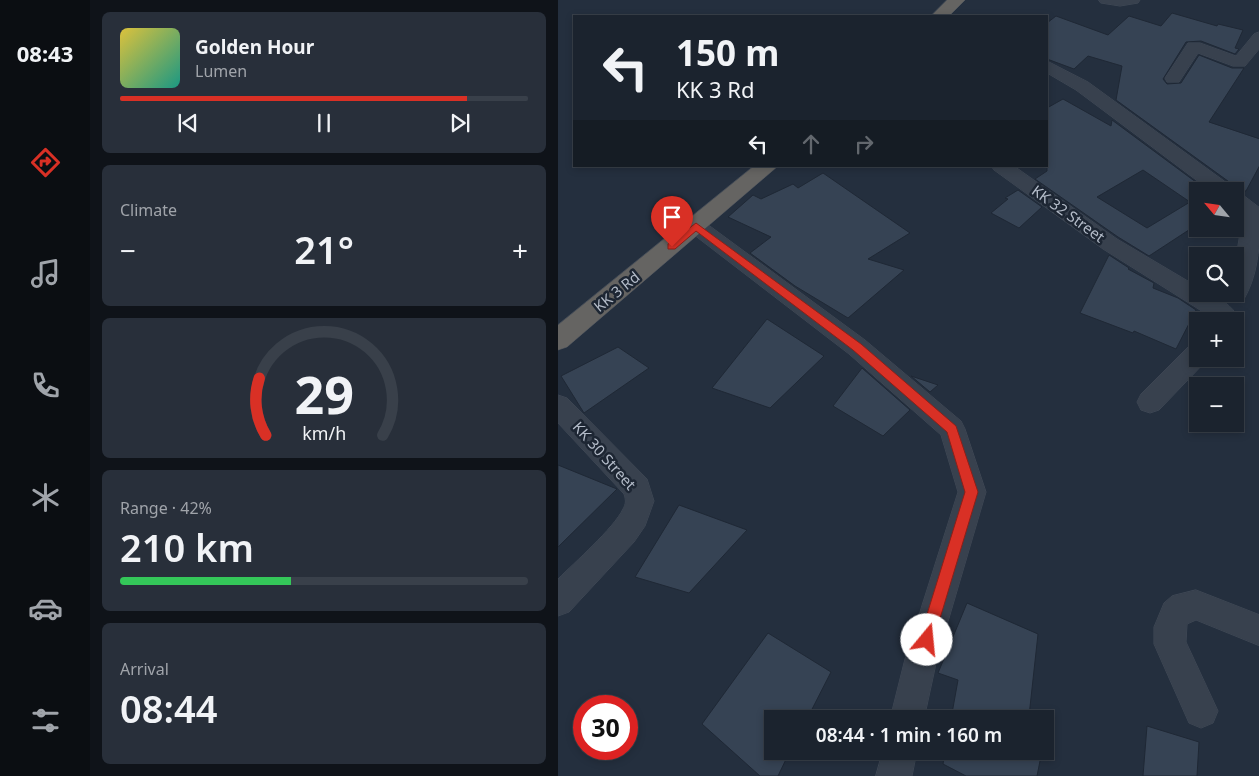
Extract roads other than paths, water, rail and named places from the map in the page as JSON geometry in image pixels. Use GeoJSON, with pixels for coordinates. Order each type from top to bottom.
{"type":"FeatureCollection","features":[{"type":"Feature","properties":{"kind":"highway"},"geometry":{"type":"LineString","coordinates":[[943,15],[957,0]]}},
{"type":"Feature","properties":{"kind":"highway","name":"KK 3 Rd"},"geometry":{"type":"LineString","coordinates":[[558,340],[767,167]]}},
{"type":"Feature","properties":{"kind":"street"},"geometry":{"type":"LineString","coordinates":[[1106,0],[1120,2],[1133,0]]}},
{"type":"Feature","properties":{"kind":"street"},"geometry":{"type":"LineString","coordinates":[[1173,78],[1194,46],[1239,63],[1260,37]]}},
{"type":"Feature","properties":{"kind":"street"},"geometry":{"type":"LineString","coordinates":[[1048,67],[1082,86],[1212,182]]}},
{"type":"Feature","properties":{"kind":"street","name":"KK 32 Street"},"geometry":{"type":"LineString","coordinates":[[1003,167],[1110,244],[1213,312]]}},
{"type":"Feature","properties":{"kind":"street"},"geometry":{"type":"LineString","coordinates":[[1244,206],[1254,214],[1244,271]]}},
{"type":"Feature","properties":{"kind":"street"},"geometry":{"type":"LineString","coordinates":[[696,226],[857,347],[952,429],[972,492],[921,659],[909,710]]}},
{"type":"Feature","properties":{"kind":"street"},"geometry":{"type":"LineString","coordinates":[[1150,402],[1189,362]]}},
{"type":"Feature","properties":{"kind":"street","name":"KK 30 Street"},"geometry":{"type":"LineString","coordinates":[[558,406],[637,488],[640,501],[635,517],[624,532],[558,601]]}},
{"type":"Feature","properties":{"kind":"street"},"geometry":{"type":"LineString","coordinates":[[1201,711],[1170,644],[1170,627],[1175,614],[1183,606],[1196,605],[1260,631]]}},
{"type":"Feature","properties":{"kind":"street"},"geometry":{"type":"LineString","coordinates":[[894,776],[898,760]]}}]}
